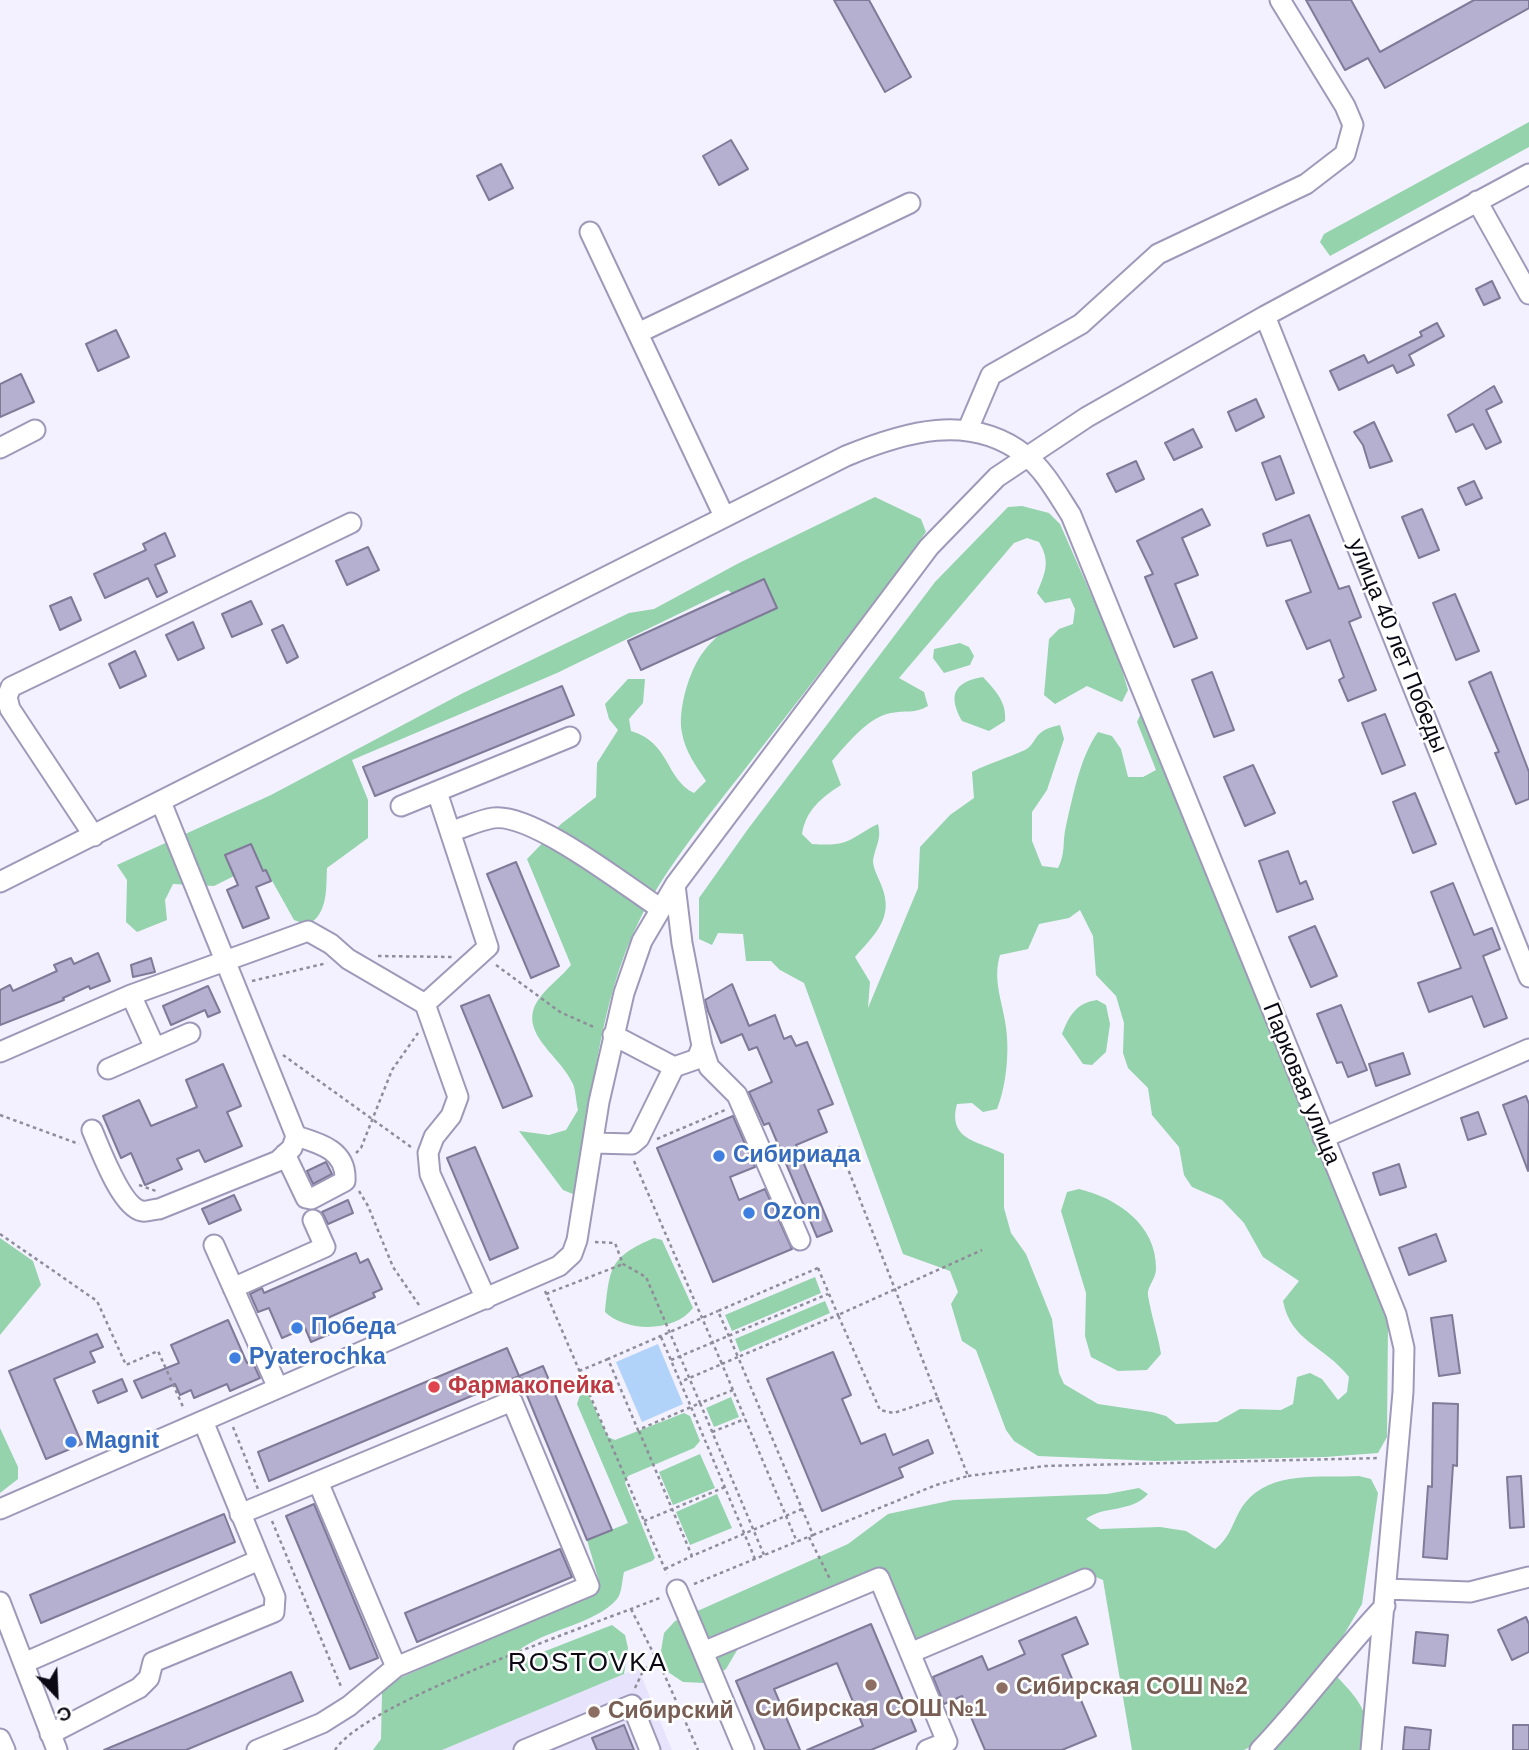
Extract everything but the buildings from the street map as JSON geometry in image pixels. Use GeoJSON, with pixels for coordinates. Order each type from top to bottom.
{"type":"FeatureCollection","features":[{"type":"Feature","properties":{"kind":"street"},"geometry":{"type":"LineString","coordinates":[[968,429],[991,375],[1080,324],[1158,254],[1306,184],[1345,154],[1353,125],[1345,106],[1280,0]]}},
{"type":"Feature","properties":{"kind":"street"},"geometry":{"type":"LineString","coordinates":[[0,1509],[559,1266],[572,1254],[577,1240],[613,1035],[642,941],[676,885],[929,547],[997,477],[1098,411],[1265,316],[1529,174]]}},
{"type":"Feature","properties":{"kind":"street"},"geometry":{"type":"LineString","coordinates":[[1477,201],[1529,294]]}},
{"type":"Feature","properties":{"kind":"street"},"geometry":{"type":"LineString","coordinates":[[638,333],[911,203]]}},
{"type":"Feature","properties":{"kind":"street"},"geometry":{"type":"LineString","coordinates":[[590,232],[724,516]]}},
{"type":"Feature","properties":{"kind":"street","name":"улица 40 лет Победы"},"geometry":{"type":"LineString","coordinates":[[1265,316],[1523,948],[1529,977]]}},
{"type":"Feature","properties":{"kind":"street"},"geometry":{"type":"LineString","coordinates":[[0,882],[796,479],[890,439],[936,430],[968,429],[995,436],[1027,456]]}},
{"type":"Feature","properties":{"kind":"street"},"geometry":{"type":"LineString","coordinates":[[0,448],[35,430]]}},
{"type":"Feature","properties":{"kind":"street","name":"Парковая улица"},"geometry":{"type":"LineString","coordinates":[[1027,456],[1071,515],[1396,1314],[1404,1349],[1386,1597],[1371,1750]]}},
{"type":"Feature","properties":{"kind":"street"},"geometry":{"type":"LineString","coordinates":[[94,836],[10,709],[7,697],[11,687],[351,523]]}},
{"type":"Feature","properties":{"kind":"street"},"geometry":{"type":"LineString","coordinates":[[401,806],[570,737]]}},
{"type":"Feature","properties":{"kind":"street"},"geometry":{"type":"LineString","coordinates":[[428,1012],[488,947],[437,792]]}},
{"type":"Feature","properties":{"kind":"street"},"geometry":{"type":"LineString","coordinates":[[92,1129],[119,1189],[131,1204],[142,1211],[159,1209],[278,1161],[292,1148],[296,1136],[161,802]]}},
{"type":"Feature","properties":{"kind":"street"},"geometry":{"type":"LineString","coordinates":[[452,831],[494,818],[515,820],[539,829],[661,909]]}},
{"type":"Feature","properties":{"kind":"street"},"geometry":{"type":"LineString","coordinates":[[676,885],[682,943],[702,1046],[709,1067],[731,1085],[741,1104],[800,1240]]}},
{"type":"Feature","properties":{"kind":"street"},"geometry":{"type":"LineString","coordinates":[[0,1052],[131,995],[188,976],[224,959],[308,931],[428,1012],[452,1072],[458,1097],[451,1116],[434,1137],[428,1159],[430,1174],[486,1298]]}},
{"type":"Feature","properties":{"kind":"street"},"geometry":{"type":"LineString","coordinates":[[131,995],[155,1048]]}},
{"type":"Feature","properties":{"kind":"street"},"geometry":{"type":"LineString","coordinates":[[108,1069],[190,1033]]}},
{"type":"Feature","properties":{"kind":"street"},"geometry":{"type":"LineString","coordinates":[[613,1035],[674,1067]]}},
{"type":"Feature","properties":{"kind":"street"},"geometry":{"type":"LineString","coordinates":[[594,1143],[627,1143],[639,1138],[674,1067],[697,1059],[702,1046]]}},
{"type":"Feature","properties":{"kind":"street"},"geometry":{"type":"LineString","coordinates":[[1323,1138],[1529,1049]]}},
{"type":"Feature","properties":{"kind":"street"},"geometry":{"type":"LineString","coordinates":[[285,1154],[306,1198],[311,1199],[342,1171],[329,1146],[296,1136]]}},
{"type":"Feature","properties":{"kind":"street"},"geometry":{"type":"LineString","coordinates":[[233,1288],[325,1247],[313,1220]]}},
{"type":"Feature","properties":{"kind":"street"},"geometry":{"type":"LineString","coordinates":[[214,1245],[278,1388]]}},
{"type":"Feature","properties":{"kind":"street"},"geometry":{"type":"LineString","coordinates":[[240,1514],[512,1401],[589,1586],[396,1667],[349,1706],[322,1723],[257,1750]]}},
{"type":"Feature","properties":{"kind":"street"},"geometry":{"type":"LineString","coordinates":[[0,1602],[54,1742],[139,1688],[149,1678],[153,1662],[274,1612],[275,1597],[240,1514],[197,1424]]}},
{"type":"Feature","properties":{"kind":"street"},"geometry":{"type":"LineString","coordinates":[[318,1482],[396,1667]]}},
{"type":"Feature","properties":{"kind":"street"},"geometry":{"type":"LineString","coordinates":[[24,1664],[259,1560]]}},
{"type":"Feature","properties":{"kind":"street"},"geometry":{"type":"LineString","coordinates":[[1260,1750],[1285,1724],[1386,1597],[1469,1592],[1529,1577]]}},
{"type":"Feature","properties":{"kind":"street"},"geometry":{"type":"LineString","coordinates":[[703,1652],[879,1578],[949,1746],[927,1750]]}},
{"type":"Feature","properties":{"kind":"street"},"geometry":{"type":"LineString","coordinates":[[910,1653],[1085,1579]]}},
{"type":"Feature","properties":{"kind":"street"},"geometry":{"type":"LineString","coordinates":[[676,1591],[744,1750]]}},
{"type":"Feature","properties":{"kind":"street"},"geometry":{"type":"LineString","coordinates":[[524,1750],[632,1705],[650,1750]]}},
{"type":"Feature","properties":{"kind":"street"},"geometry":{"type":"LineString","coordinates":[[0,1739],[5,1750]]}},
{"type":"Feature","properties":{"kind":"path"},"geometry":{"type":"LineString","coordinates":[[428,1012],[392,1070],[361,1148],[342,1171],[369,1206],[393,1267],[414,1296],[428,1323]]}},
{"type":"Feature","properties":{"kind":"path"},"geometry":{"type":"LineString","coordinates":[[263,1054],[286,1055],[428,1159]]}},
{"type":"Feature","properties":{"kind":"path"},"geometry":{"type":"LineString","coordinates":[[654,1140],[741,1104]]}},
{"type":"Feature","properties":{"kind":"path"},"geometry":{"type":"LineString","coordinates":[[627,1143],[653,1210],[713,1343],[797,1542]]}},
{"type":"Feature","properties":{"kind":"path"},"geometry":{"type":"LineString","coordinates":[[839,1146],[968,1476]]}},
{"type":"Feature","properties":{"kind":"path"},"geometry":{"type":"LineString","coordinates":[[0,1234],[97,1301],[126,1365],[158,1351],[197,1424]]}},
{"type":"Feature","properties":{"kind":"path"},"geometry":{"type":"LineString","coordinates":[[577,1240],[615,1243],[623,1265],[646,1277],[764,1555]]}},
{"type":"Feature","properties":{"kind":"path"},"geometry":{"type":"LineString","coordinates":[[680,1382],[982,1250]]}},
{"type":"Feature","properties":{"kind":"path"},"geometry":{"type":"LineString","coordinates":[[547,1294],[623,1265]]}},
{"type":"Feature","properties":{"kind":"path"},"geometry":{"type":"LineString","coordinates":[[579,1371],[818,1268],[880,1410],[894,1413],[939,1398]]}},
{"type":"Feature","properties":{"kind":"path"},"geometry":{"type":"LineString","coordinates":[[538,1275],[643,1522],[676,1591]]}},
{"type":"Feature","properties":{"kind":"path"},"geometry":{"type":"LineString","coordinates":[[671,1360],[828,1294]]}},
{"type":"Feature","properties":{"kind":"path"},"geometry":{"type":"LineString","coordinates":[[718,1311],[838,1595]]}},
{"type":"Feature","properties":{"kind":"path"},"geometry":{"type":"LineString","coordinates":[[661,1337],[755,1559]]}},
{"type":"Feature","properties":{"kind":"path"},"geometry":{"type":"LineString","coordinates":[[608,1359],[692,1556]]}},
{"type":"Feature","properties":{"kind":"path"},"geometry":{"type":"LineString","coordinates":[[638,1430],[733,1390]]}},
{"type":"Feature","properties":{"kind":"path"},"geometry":{"type":"LineString","coordinates":[[226,1411],[349,1706]]}},
{"type":"Feature","properties":{"kind":"path"},"geometry":{"type":"LineString","coordinates":[[712,1432],[745,1418]]}},
{"type":"Feature","properties":{"kind":"path"},"geometry":{"type":"LineString","coordinates":[[335,1750],[358,1727],[419,1695],[936,1485],[968,1476],[1045,1466],[1397,1459]]}},
{"type":"Feature","properties":{"kind":"path"},"geometry":{"type":"LineString","coordinates":[[643,1522],[725,1487]]}},
{"type":"Feature","properties":{"kind":"path"},"geometry":{"type":"LineString","coordinates":[[665,1569],[802,1509]]}},
{"type":"Feature","properties":{"kind":"path"},"geometry":{"type":"LineString","coordinates":[[631,1609],[698,1750]]}},
{"type":"Feature","properties":{"kind":"path"},"geometry":{"type":"LineString","coordinates":[[632,1705],[636,1684],[643,1671],[657,1660]]}},
{"type":"Feature","properties":{"kind":"shaded area","name":"Сибирский"},"geometry":{"type":"Polygon","coordinates":[[[638,1668],[672,1750],[442,1750],[638,1668]]]}},
{"type":"Feature","properties":{"kind":"green space"},"geometry":{"type":"Polygon","coordinates":[[[1529,122],[1529,147],[1330,256],[1320,242],[1324,234],[1529,122]]]}},
{"type":"Feature","properties":{"kind":"green space"},"geometry":{"type":"Polygon","coordinates":[[[875,497],[921,519],[926,532],[693,836],[650,900],[626,951],[606,1018],[592,1088],[578,1190],[573,1194],[563,1190],[519,1131],[549,1135],[566,1130],[578,1110],[573,1084],[542,1042],[532,1020],[541,996],[571,965],[527,859],[561,824],[596,797],[597,763],[618,730],[609,719],[605,704],[628,679],[645,679],[643,703],[629,719],[631,731],[654,744],[678,779],[694,793],[706,781],[686,746],[681,713],[686,690],[699,658],[726,629],[732,618],[738,599],[728,590],[557,673],[352,760],[368,800],[368,838],[327,868],[323,907],[315,920],[308,925],[294,920],[266,870],[263,871],[251,844],[225,855],[234,876],[214,886],[173,884],[165,900],[167,920],[137,932],[126,922],[127,880],[117,865],[271,795],[463,693],[629,613],[654,609],[739,563],[875,497]]]}},
{"type":"Feature","properties":{"kind":"green space"},"geometry":{"type":"Polygon","coordinates":[[[1022,506],[1049,513],[1060,524],[1117,653],[1128,690],[1122,702],[1087,686],[1055,704],[1044,695],[1049,639],[1059,629],[1073,624],[1075,609],[1070,598],[1045,603],[1037,593],[1046,562],[1039,542],[1027,538],[1014,543],[899,678],[924,692],[928,706],[882,716],[858,732],[832,761],[841,785],[816,805],[804,826],[802,834],[812,844],[825,845],[848,841],[878,824],[879,839],[873,861],[886,908],[880,925],[855,957],[870,982],[868,1008],[918,888],[920,847],[950,815],[974,798],[972,772],[1025,750],[1044,730],[1060,725],[1064,739],[1047,790],[1032,812],[1032,841],[1042,866],[1058,868],[1078,777],[1086,753],[1098,732],[1112,736],[1121,749],[1128,777],[1143,777],[1156,770],[1137,722],[1142,711],[1154,726],[1388,1323],[1387,1437],[1378,1453],[1155,1461],[1038,1456],[1014,1441],[1006,1430],[976,1350],[962,1341],[951,1304],[958,1292],[950,1271],[903,1254],[804,983],[780,970],[771,961],[746,961],[743,934],[718,933],[712,945],[699,939],[699,898],[748,829],[935,582],[1008,507],[1022,506]],[[1080,910],[1069,918],[1039,924],[1028,949],[1000,955],[997,980],[1007,1032],[1007,1054],[1000,1099],[997,1109],[983,1112],[972,1103],[957,1104],[955,1116],[961,1133],[1004,1154],[1004,1208],[1011,1233],[1026,1254],[1052,1319],[1059,1373],[1064,1384],[1098,1404],[1152,1412],[1166,1416],[1176,1424],[1217,1422],[1240,1409],[1281,1410],[1293,1404],[1297,1377],[1310,1373],[1322,1379],[1338,1400],[1347,1392],[1349,1377],[1301,1335],[1287,1315],[1283,1301],[1299,1281],[1263,1257],[1244,1223],[1222,1200],[1192,1187],[1184,1175],[1179,1147],[1152,1115],[1148,1088],[1128,1068],[1123,1053],[1124,1023],[1116,996],[1096,975],[1093,936],[1080,910]]]}},
{"type":"Feature","properties":{"kind":"green space"},"geometry":{"type":"Polygon","coordinates":[[[960,643],[969,647],[974,656],[970,665],[944,673],[933,658],[934,649],[960,643]]]}},
{"type":"Feature","properties":{"kind":"green space"},"geometry":{"type":"Polygon","coordinates":[[[983,677],[999,697],[1005,714],[1005,721],[989,731],[962,721],[955,704],[959,687],[965,682],[983,677]]]}},
{"type":"Feature","properties":{"kind":"green space"},"geometry":{"type":"Polygon","coordinates":[[[1097,1000],[1106,1005],[1110,1024],[1106,1052],[1092,1065],[1083,1064],[1062,1034],[1074,1011],[1097,1000]]]}},
{"type":"Feature","properties":{"kind":"green space"},"geometry":{"type":"Polygon","coordinates":[[[1079,1189],[1120,1207],[1132,1216],[1150,1239],[1155,1253],[1156,1269],[1148,1295],[1161,1354],[1147,1370],[1118,1371],[1091,1357],[1085,1336],[1086,1293],[1061,1211],[1067,1192],[1079,1189]]]}},
{"type":"Feature","properties":{"kind":"green space"},"geometry":{"type":"Polygon","coordinates":[[[0,1238],[33,1261],[41,1285],[0,1335],[0,1238]]]}},
{"type":"Feature","properties":{"kind":"green space"},"geometry":{"type":"Polygon","coordinates":[[[654,1238],[662,1240],[693,1308],[685,1316],[662,1326],[637,1326],[614,1319],[605,1312],[611,1273],[628,1251],[654,1238]]]}},
{"type":"Feature","properties":{"kind":"green space"},"geometry":{"type":"Polygon","coordinates":[[[815,1277],[821,1293],[732,1331],[725,1315],[815,1277]]]}},
{"type":"Feature","properties":{"kind":"green space"},"geometry":{"type":"Polygon","coordinates":[[[825,1301],[830,1313],[740,1352],[735,1339],[825,1301]]]}},
{"type":"Feature","properties":{"kind":"green space"},"geometry":{"type":"Polygon","coordinates":[[[588,1394],[608,1437],[615,1440],[684,1413],[690,1416],[700,1441],[694,1448],[628,1476],[625,1483],[655,1558],[624,1572],[619,1596],[608,1608],[584,1621],[529,1643],[518,1651],[525,1659],[612,1625],[625,1635],[628,1648],[624,1674],[442,1750],[373,1750],[381,1739],[382,1692],[400,1678],[588,1594],[599,1581],[587,1540],[628,1523],[577,1404],[580,1395],[588,1394]]]}},
{"type":"Feature","properties":{"kind":"green space"},"geometry":{"type":"Polygon","coordinates":[[[731,1397],[739,1417],[714,1427],[706,1408],[731,1397]]]}},
{"type":"Feature","properties":{"kind":"green space"},"geometry":{"type":"Polygon","coordinates":[[[0,1428],[18,1467],[18,1479],[0,1493],[0,1428]]]}},
{"type":"Feature","properties":{"kind":"green space"},"geometry":{"type":"Polygon","coordinates":[[[700,1454],[715,1488],[673,1505],[659,1472],[700,1454]]]}},
{"type":"Feature","properties":{"kind":"green space"},"geometry":{"type":"Polygon","coordinates":[[[1359,1476],[1371,1479],[1378,1493],[1362,1604],[1326,1665],[1353,1694],[1364,1712],[1368,1735],[1367,1750],[1265,1750],[1252,1746],[1244,1750],[1132,1750],[1103,1580],[1091,1575],[916,1642],[885,1576],[746,1635],[726,1669],[705,1683],[683,1682],[668,1672],[661,1651],[664,1633],[675,1621],[848,1544],[888,1514],[953,1500],[1107,1494],[1139,1488],[1148,1494],[1141,1500],[1086,1519],[1100,1529],[1160,1527],[1186,1531],[1215,1549],[1229,1533],[1245,1503],[1268,1485],[1297,1478],[1359,1476]]]}},
{"type":"Feature","properties":{"kind":"green space"},"geometry":{"type":"Polygon","coordinates":[[[717,1494],[732,1528],[690,1545],[676,1512],[717,1494]]]}},
{"type":"Feature","properties":{"kind":"water"},"geometry":{"type":"Polygon","coordinates":[[[658,1344],[683,1404],[642,1422],[616,1362],[658,1344]]]}},
{"type":"Feature","properties":{"kind":"place","name":"Сибириада"},"geometry":{"type":"Point","coordinates":[719,1156]}},
{"type":"Feature","properties":{"kind":"place","name":"Ozon"},"geometry":{"type":"Point","coordinates":[749,1213]}},
{"type":"Feature","properties":{"kind":"place","name":"Победа"},"geometry":{"type":"Point","coordinates":[297,1328]}},
{"type":"Feature","properties":{"kind":"place","name":"Pyaterochka"},"geometry":{"type":"Point","coordinates":[235,1358]}},
{"type":"Feature","properties":{"kind":"place","name":"Фармакопейка"},"geometry":{"type":"Point","coordinates":[434,1387]}},
{"type":"Feature","properties":{"kind":"place","name":"Magnit"},"geometry":{"type":"Point","coordinates":[71,1442]}},
{"type":"Feature","properties":{"kind":"place","name":"Сибирская СОШ №1"},"geometry":{"type":"Point","coordinates":[871,1685]}},
{"type":"Feature","properties":{"kind":"place","name":"Сибирская СОШ №2"},"geometry":{"type":"Point","coordinates":[1002,1688]}},
{"type":"Feature","properties":{"kind":"place","name":"Сибирский"},"geometry":{"type":"Point","coordinates":[594,1712]}},
{"type":"Feature","properties":{"kind":"district","name":"ROSTOVKA"},"geometry":{"type":"Point","coordinates":[588,1664]}}]}
